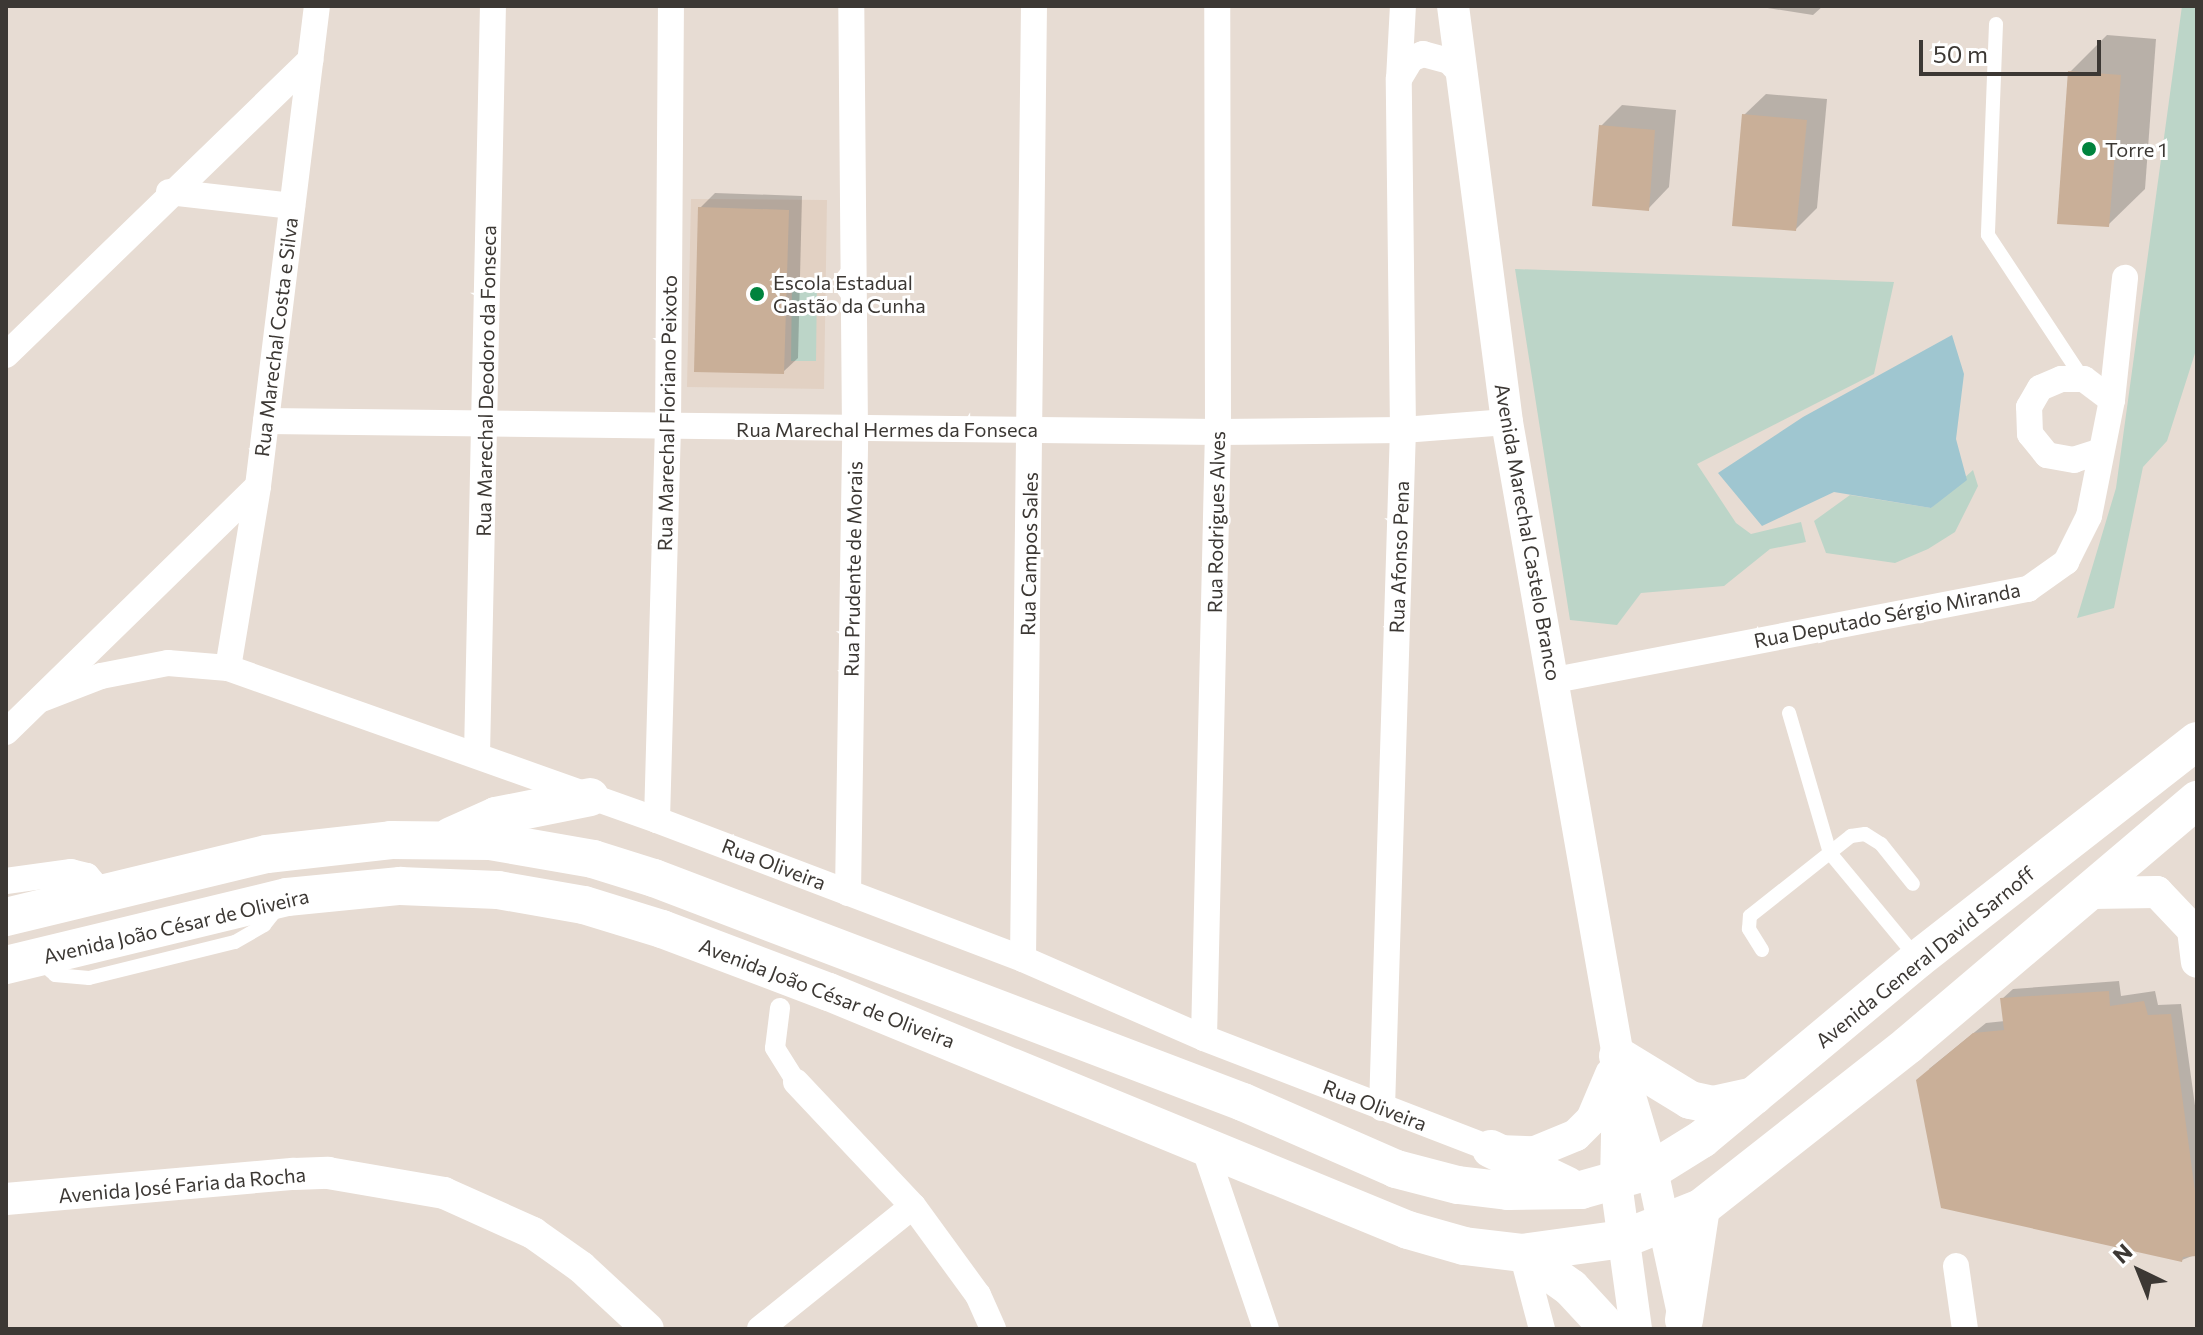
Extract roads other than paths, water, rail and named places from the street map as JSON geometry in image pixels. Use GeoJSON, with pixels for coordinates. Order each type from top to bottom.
{"type":"FeatureCollection","features":[{"type":"Feature","properties":{"kind":"main road"},"geometry":{"type":"LineString","coordinates":[[2155,771],[2197,733]]}},
{"type":"Feature","properties":{"kind":"main road","name":"Avenida General David Sarnoff"},"geometry":{"type":"LineString","coordinates":[[1616,1183],[1652,1170],[1760,1094],[1918,959],[2197,741]]}},
{"type":"Feature","properties":{"kind":"main road"},"geometry":{"type":"LineString","coordinates":[[442,840],[496,816],[590,797]]}},
{"type":"Feature","properties":{"kind":"main road"},"geometry":{"type":"LineString","coordinates":[[1623,1239],[1664,1227],[1701,1208],[2091,893],[2197,800]]}},
{"type":"Feature","properties":{"kind":"main road"},"geometry":{"type":"LineString","coordinates":[[2142,848],[2171,837],[2197,818]]}},
{"type":"Feature","properties":{"kind":"main road"},"geometry":{"type":"LineString","coordinates":[[6,917],[267,854],[442,840],[520,846],[593,859],[654,878],[1243,1102],[1396,1169],[1458,1185],[1508,1191],[1574,1189],[1616,1183]]}},
{"type":"Feature","properties":{"kind":"main road","name":"Avenida João César de Oliveira"},"geometry":{"type":"LineString","coordinates":[[20,961],[287,897],[414,887],[498,890],[584,905],[829,992],[1408,1230],[1464,1246],[1522,1253],[1623,1239]]}},
{"type":"Feature","properties":{"kind":"main road"},"geometry":{"type":"LineString","coordinates":[[1618,1056],[1690,1100],[1713,1105],[1760,1094]]}},
{"type":"Feature","properties":{"kind":"main road"},"geometry":{"type":"LineString","coordinates":[[1491,1149],[1574,1189]]}},
{"type":"Feature","properties":{"kind":"main road"},"geometry":{"type":"LineString","coordinates":[[1685,1325],[1701,1208]]}},
{"type":"Feature","properties":{"kind":"main road"},"geometry":{"type":"LineString","coordinates":[[1522,1253],[1571,1288],[1609,1329]]}},
{"type":"Feature","properties":{"kind":"street","name":"Rua Marechal Costa e Silva"},"geometry":{"type":"LineString","coordinates":[[228,668],[258,486],[317,6]]}},
{"type":"Feature","properties":{"kind":"street","name":"Rua Marechal Deodoro da Fonseca"},"geometry":{"type":"LineString","coordinates":[[477,755],[487,423],[493,6]]}},
{"type":"Feature","properties":{"kind":"street","name":"Rua Marechal Floriano Peixoto"},"geometry":{"type":"LineString","coordinates":[[657,820],[668,429],[671,6]]}},
{"type":"Feature","properties":{"kind":"street","name":"Rua Prudente de Morais"},"geometry":{"type":"LineString","coordinates":[[848,893],[855,431],[851,6]]}},
{"type":"Feature","properties":{"kind":"street","name":"Rua Campos Sales"},"geometry":{"type":"LineString","coordinates":[[1023,959],[1034,6]]}},
{"type":"Feature","properties":{"kind":"street","name":"Rua Rodrigues Alves"},"geometry":{"type":"LineString","coordinates":[[1204,1038],[1218,432],[1217,6]]}},
{"type":"Feature","properties":{"kind":"street","name":"Rua Afonso Pena"},"geometry":{"type":"LineString","coordinates":[[1382,1108],[1403,430],[1399,79],[1403,6]]}},
{"type":"Feature","properties":{"kind":"street","name":"Avenida Marechal Castelo Branco"},"geometry":{"type":"LineString","coordinates":[[1453,6],[1507,422],[1555,680],[1618,1056],[1652,1170]]}},
{"type":"Feature","properties":{"kind":"street"},"geometry":{"type":"LineString","coordinates":[[1399,79],[1411,59],[1423,54],[1449,61],[1461,74]]}},
{"type":"Feature","properties":{"kind":"street"},"geometry":{"type":"LineString","coordinates":[[6,355],[169,192],[310,60]]}},
{"type":"Feature","properties":{"kind":"street"},"geometry":{"type":"LineString","coordinates":[[169,192],[292,206]]}},
{"type":"Feature","properties":{"kind":"street","name":"Rua Deputado Sérgio Miranda"},"geometry":{"type":"LineString","coordinates":[[1555,680],[2028,589],[2066,562],[2089,516],[2112,400],[2125,278]]}},
{"type":"Feature","properties":{"kind":"street"},"geometry":{"type":"LineString","coordinates":[[2101,451],[2060,460],[2047,455],[2030,434],[2029,407],[2040,388],[2061,379],[2084,379],[2112,400]]}},
{"type":"Feature","properties":{"kind":"street","name":"Rua Marechal Hermes da Fonseca"},"geometry":{"type":"LineString","coordinates":[[266,421],[668,429],[855,431],[1031,428],[1218,432],[1403,430],[1507,422]]}},
{"type":"Feature","properties":{"kind":"street"},"geometry":{"type":"LineString","coordinates":[[6,732],[258,486]]}},
{"type":"Feature","properties":{"kind":"street","name":"Rua Oliveira"},"geometry":{"type":"LineString","coordinates":[[42,699],[101,676],[168,663],[228,668],[657,820],[1023,959],[1204,1038],[1491,1149]]}},
{"type":"Feature","properties":{"kind":"street"},"geometry":{"type":"LineString","coordinates":[[6,881],[44,872],[79,873],[103,895]]}},
{"type":"Feature","properties":{"kind":"street"},"geometry":{"type":"LineString","coordinates":[[2091,893],[2157,892],[2193,930],[2197,962]]}},
{"type":"Feature","properties":{"kind":"street"},"geometry":{"type":"LineString","coordinates":[[780,1008],[775,1048],[796,1082],[913,1206],[978,1295],[993,1329]]}},
{"type":"Feature","properties":{"kind":"street"},"geometry":{"type":"LineString","coordinates":[[1491,1149],[1535,1152],[1576,1135],[1592,1119],[1618,1056]]}},
{"type":"Feature","properties":{"kind":"street","name":"Avenida Marechal Castelo Branco"},"geometry":{"type":"LineString","coordinates":[[1616,1183],[1618,1056]]}},
{"type":"Feature","properties":{"kind":"street"},"geometry":{"type":"LineString","coordinates":[[1203,1144],[1266,1329]]}},
{"type":"Feature","properties":{"kind":"street"},"geometry":{"type":"LineString","coordinates":[[1652,1170],[1685,1325]]}},
{"type":"Feature","properties":{"kind":"street","name":"Avenida José Faria da Rocha"},"geometry":{"type":"LineString","coordinates":[[6,1199],[328,1173],[444,1193],[533,1233],[581,1267],[648,1329]]}},
{"type":"Feature","properties":{"kind":"street"},"geometry":{"type":"LineString","coordinates":[[1616,1183],[1636,1329]]}},
{"type":"Feature","properties":{"kind":"street"},"geometry":{"type":"LineString","coordinates":[[760,1329],[913,1206]]}},
{"type":"Feature","properties":{"kind":"street"},"geometry":{"type":"LineString","coordinates":[[1522,1253],[1542,1329]]}},
{"type":"Feature","properties":{"kind":"street"},"geometry":{"type":"LineString","coordinates":[[1956,1266],[1965,1329]]}},
{"type":"Feature","properties":{"kind":"lane"},"geometry":{"type":"LineString","coordinates":[[1996,24],[1988,235],[2084,379]]}},
{"type":"Feature","properties":{"kind":"lane"},"geometry":{"type":"LineString","coordinates":[[1789,713],[1830,853],[1918,959]]}},
{"type":"Feature","properties":{"kind":"lane"},"geometry":{"type":"LineString","coordinates":[[1762,950],[1749,929],[1750,916],[1851,836],[1865,834],[1881,844],[1913,884]]}},
{"type":"Feature","properties":{"kind":"water"},"geometry":{"type":"Polygon","coordinates":[[[1952,335],[1964,374],[1956,439],[1967,480],[1931,508],[1834,492],[1762,526],[1718,473],[1803,417],[1952,335]]]}},
{"type":"Feature","properties":{"kind":"place","name":"Torre 1"},"geometry":{"type":"Point","coordinates":[2089,149]}},
{"type":"Feature","properties":{"kind":"place","name":"Escola Estadual Gastão da Cunha"},"geometry":{"type":"Point","coordinates":[757,294]}}]}
